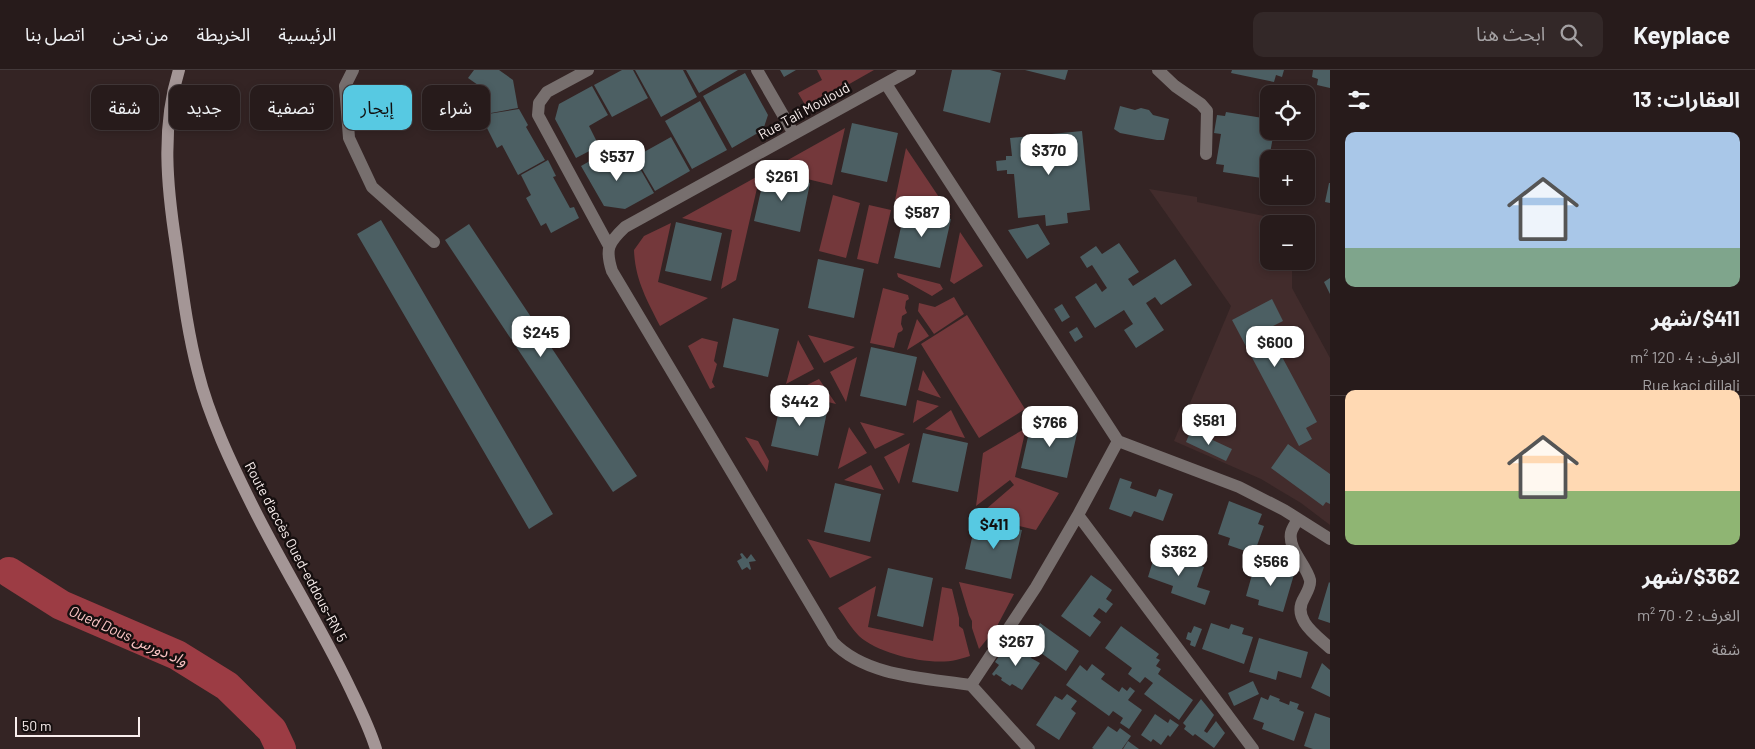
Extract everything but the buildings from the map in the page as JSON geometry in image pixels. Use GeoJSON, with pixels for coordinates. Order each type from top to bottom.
{"type":"FeatureCollection","features":[{"type":"Feature","properties":{"kind":"main road","name":"Route d'accès Oued-eddous-RN 5"},"geometry":{"type":"LineString","coordinates":[[179,70],[173,89],[166,144],[169,202],[183,293],[198,371],[213,420],[253,507],[339,666],[371,732],[376,749]]}},
{"type":"Feature","properties":{"kind":"street"},"geometry":{"type":"LineString","coordinates":[[353,70],[345,86],[349,138],[372,187],[434,242]]}},
{"type":"Feature","properties":{"kind":"street"},"geometry":{"type":"LineString","coordinates":[[588,70],[547,92],[540,103],[538,115],[609,246],[608,257],[612,271],[833,642],[842,651],[869,665],[907,676],[971,685],[1029,749]]}},
{"type":"Feature","properties":{"kind":"street"},"geometry":{"type":"LineString","coordinates":[[757,70],[794,134]]}},
{"type":"Feature","properties":{"kind":"street"},"geometry":{"type":"LineString","coordinates":[[1158,70],[1175,86],[1201,104],[1207,111],[1206,154]]}},
{"type":"Feature","properties":{"kind":"street","name":"Rue Tali Mouloud"},"geometry":{"type":"LineString","coordinates":[[609,246],[625,228],[886,84],[906,71]]}},
{"type":"Feature","properties":{"kind":"street"},"geometry":{"type":"LineString","coordinates":[[886,84],[1118,441],[1239,487],[1298,518],[1330,539]]}},
{"type":"Feature","properties":{"kind":"street"},"geometry":{"type":"LineString","coordinates":[[971,685],[1036,587],[1118,441]]}},
{"type":"Feature","properties":{"kind":"street"},"geometry":{"type":"LineString","coordinates":[[1078,515],[1253,749]]}},
{"type":"Feature","properties":{"kind":"street"},"geometry":{"type":"LineString","coordinates":[[1298,518],[1291,532],[1292,544],[1310,580],[1309,590],[1302,601],[1301,610],[1304,622],[1310,631],[1330,648]]}},
{"type":"Feature","properties":{"kind":"shaded area"},"geometry":{"type":"Polygon","coordinates":[[[817,70],[874,70],[807,108],[798,93],[822,80],[817,70]]]}},
{"type":"Feature","properties":{"kind":"shaded area"},"geometry":{"type":"Polygon","coordinates":[[[845,128],[832,185],[770,170],[845,128]]]}},
{"type":"Feature","properties":{"kind":"shaded area"},"geometry":{"type":"Polygon","coordinates":[[[906,148],[951,215],[895,200],[906,148]]]}},
{"type":"Feature","properties":{"kind":"shaded area"},"geometry":{"type":"Polygon","coordinates":[[[760,175],[736,280],[721,289],[732,230],[682,218],[760,175]]]}},
{"type":"Feature","properties":{"kind":"shaded area"},"geometry":{"type":"Polygon","coordinates":[[[1149,189],[1197,197],[1197,202],[1260,215],[1260,270],[1292,270],[1292,288],[1330,358],[1330,525],[1301,503],[1261,479],[1174,441],[1231,306],[1149,189]]]}},
{"type":"Feature","properties":{"kind":"shaded area"},"geometry":{"type":"Polygon","coordinates":[[[833,195],[860,203],[846,258],[819,251],[833,195]]]}},
{"type":"Feature","properties":{"kind":"shaded area"},"geometry":{"type":"Polygon","coordinates":[[[869,205],[891,210],[878,264],[857,259],[869,205]]]}},
{"type":"Feature","properties":{"kind":"shaded area"},"geometry":{"type":"Polygon","coordinates":[[[671,223],[658,282],[708,298],[660,326],[639,280],[634,250],[644,236],[671,223]]]}},
{"type":"Feature","properties":{"kind":"shaded area"},"geometry":{"type":"Polygon","coordinates":[[[960,232],[983,266],[954,284],[950,281],[960,232]]]}},
{"type":"Feature","properties":{"kind":"shaded area"},"geometry":{"type":"Polygon","coordinates":[[[897,273],[940,284],[943,289],[932,296],[898,277],[897,273]]]}},
{"type":"Feature","properties":{"kind":"shaded area"},"geometry":{"type":"Polygon","coordinates":[[[883,288],[908,295],[909,299],[906,301],[905,308],[907,313],[902,316],[901,324],[903,329],[898,333],[894,348],[870,343],[883,288]]]}},
{"type":"Feature","properties":{"kind":"shaded area"},"geometry":{"type":"Polygon","coordinates":[[[954,297],[964,314],[934,334],[918,311],[919,303],[935,307],[954,297]]]}},
{"type":"Feature","properties":{"kind":"shaded area"},"geometry":{"type":"Polygon","coordinates":[[[967,315],[1025,409],[979,438],[921,344],[967,315]]]}},
{"type":"Feature","properties":{"kind":"shaded area"},"geometry":{"type":"Polygon","coordinates":[[[917,319],[929,336],[907,350],[917,319]]]}},
{"type":"Feature","properties":{"kind":"shaded area"},"geometry":{"type":"Polygon","coordinates":[[[808,335],[855,347],[824,363],[808,335]]]}},
{"type":"Feature","properties":{"kind":"shaded area"},"geometry":{"type":"Polygon","coordinates":[[[702,338],[718,342],[714,361],[717,364],[712,382],[715,387],[710,389],[688,346],[702,338]]]}},
{"type":"Feature","properties":{"kind":"shaded area"},"geometry":{"type":"Polygon","coordinates":[[[798,340],[814,369],[786,384],[798,340]]]}},
{"type":"Feature","properties":{"kind":"shaded area"},"geometry":{"type":"Polygon","coordinates":[[[857,357],[846,402],[830,372],[857,357]]]}},
{"type":"Feature","properties":{"kind":"shaded area"},"geometry":{"type":"Polygon","coordinates":[[[923,370],[941,398],[918,390],[923,370]]]}},
{"type":"Feature","properties":{"kind":"shaded area"},"geometry":{"type":"Polygon","coordinates":[[[819,379],[836,404],[791,393],[819,379]]]}},
{"type":"Feature","properties":{"kind":"shaded area"},"geometry":{"type":"Polygon","coordinates":[[[917,400],[939,406],[913,423],[917,400]]]}},
{"type":"Feature","properties":{"kind":"shaded area"},"geometry":{"type":"Polygon","coordinates":[[[951,410],[965,438],[925,429],[951,410]]]}},
{"type":"Feature","properties":{"kind":"shaded area"},"geometry":{"type":"Polygon","coordinates":[[[860,422],[905,434],[875,449],[860,422]]]}},
{"type":"Feature","properties":{"kind":"shaded area"},"geometry":{"type":"Polygon","coordinates":[[[849,427],[867,453],[838,469],[849,427]]]}},
{"type":"Feature","properties":{"kind":"shaded area"},"geometry":{"type":"Polygon","coordinates":[[[1026,428],[1015,477],[1059,493],[1036,530],[978,516],[1014,485],[1010,480],[976,506],[983,453],[1026,428]]]}},
{"type":"Feature","properties":{"kind":"shaded area"},"geometry":{"type":"Polygon","coordinates":[[[745,437],[758,441],[769,461],[767,472],[745,437]]]}},
{"type":"Feature","properties":{"kind":"shaded area"},"geometry":{"type":"Polygon","coordinates":[[[910,443],[899,484],[884,457],[910,443]]]}},
{"type":"Feature","properties":{"kind":"shaded area"},"geometry":{"type":"Polygon","coordinates":[[[871,465],[884,490],[844,480],[871,465]]]}},
{"type":"Feature","properties":{"kind":"shaded area"},"geometry":{"type":"Polygon","coordinates":[[[807,539],[872,557],[830,578],[807,539]]]}},
{"type":"Feature","properties":{"kind":"shaded area"},"geometry":{"type":"Polygon","coordinates":[[[959,582],[1014,594],[996,628],[979,649],[972,628],[972,621],[959,582]]]}},
{"type":"Feature","properties":{"kind":"shaded area"},"geometry":{"type":"Polygon","coordinates":[[[876,586],[868,627],[933,641],[942,587],[952,589],[959,626],[963,629],[970,656],[945,661],[919,660],[891,653],[859,636],[838,608],[876,586]]]}},
{"type":"Feature","properties":{"kind":"waterway","name":"Oued Dous واد دورس"},"geometry":{"type":"LineString","coordinates":[[9,572],[61,605],[177,655],[227,686],[272,730],[281,749]]}}]}
